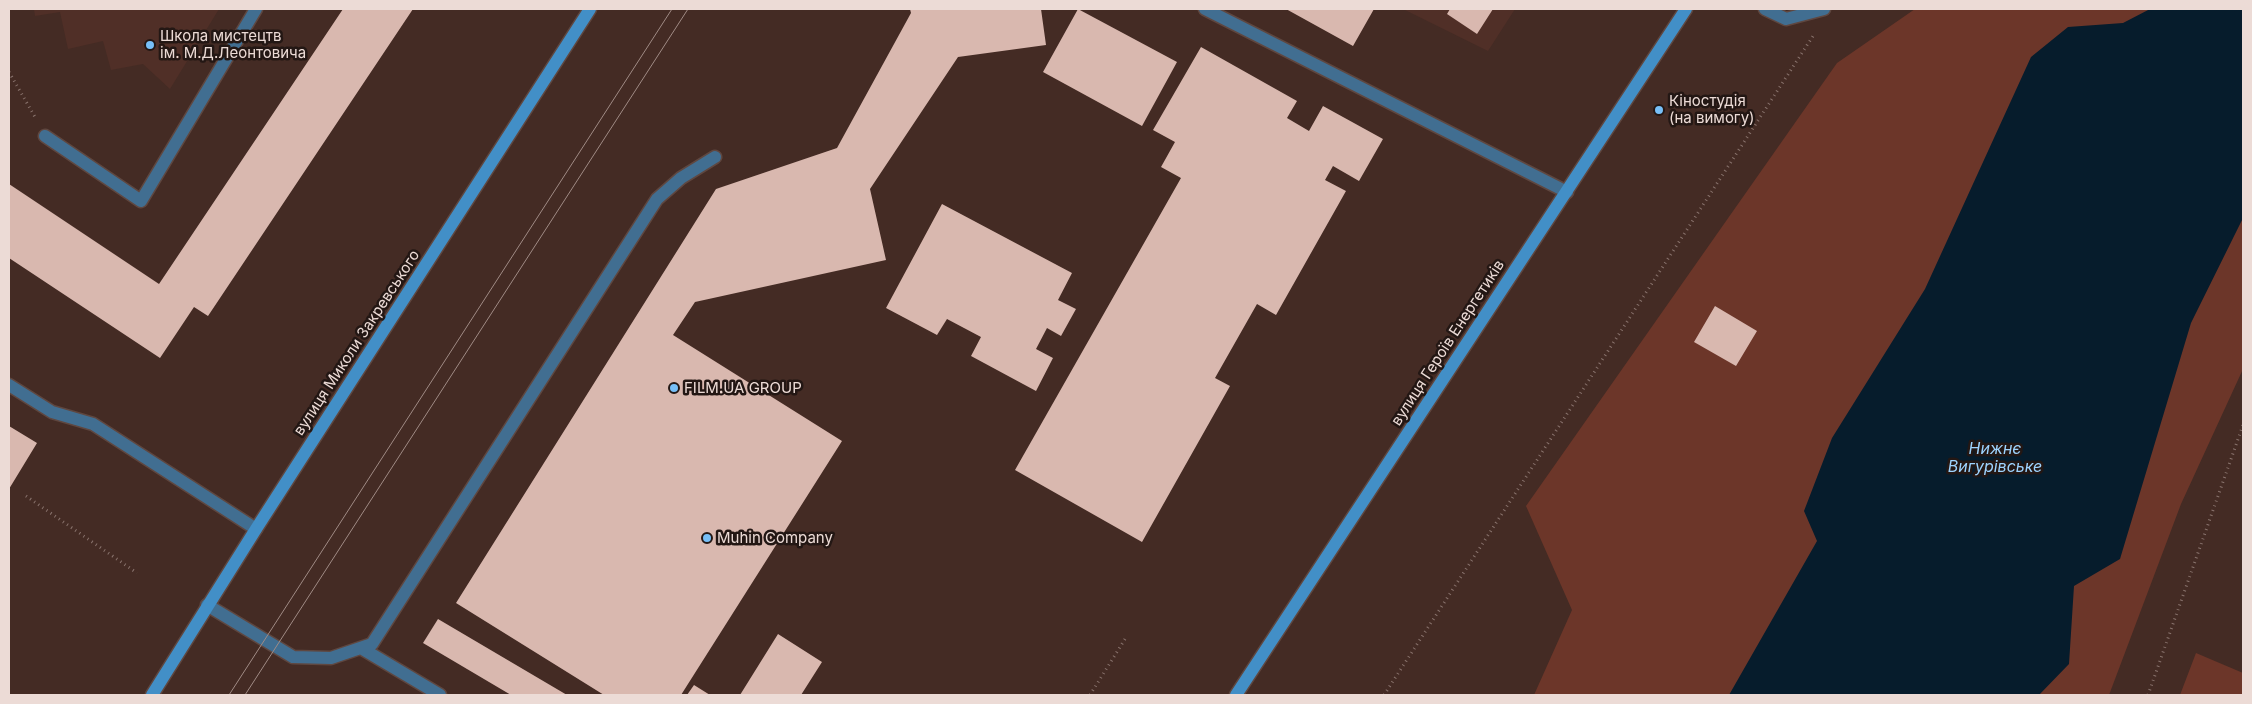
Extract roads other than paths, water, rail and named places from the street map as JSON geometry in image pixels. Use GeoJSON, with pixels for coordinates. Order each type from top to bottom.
{"type":"FeatureCollection","features":[{"type":"Feature","properties":{"kind":"street","name":"вулиця Миколи Закревського"},"geometry":{"type":"LineString","coordinates":[[152,695],[256,529],[590,9]]}},
{"type":"Feature","properties":{"kind":"street","name":"вулиця Героїв Енергетиків"},"geometry":{"type":"LineString","coordinates":[[1236,695],[1686,9]]}},
{"type":"Feature","properties":{"kind":"lane"},"geometry":{"type":"LineString","coordinates":[[45,136],[140,201],[256,9]]}},
{"type":"Feature","properties":{"kind":"lane"},"geometry":{"type":"LineString","coordinates":[[1205,9],[1567,192]]}},
{"type":"Feature","properties":{"kind":"lane"},"geometry":{"type":"LineString","coordinates":[[1765,9],[1786,19],[1824,9]]}},
{"type":"Feature","properties":{"kind":"lane"},"geometry":{"type":"LineString","coordinates":[[208,605],[293,657],[331,658],[372,644],[657,199],[681,178],[716,157]]}},
{"type":"Feature","properties":{"kind":"lane"},"geometry":{"type":"LineString","coordinates":[[9,385],[52,412],[93,424],[256,529]]}},
{"type":"Feature","properties":{"kind":"lane"},"geometry":{"type":"LineString","coordinates":[[360,648],[440,695]]}},
{"type":"Feature","properties":{"kind":"water","name":"Нижнє Вигурівське"},"geometry":{"type":"Polygon","coordinates":[[[2150,9],[2243,9],[2243,218],[2191,323],[2120,559],[2074,586],[2069,664],[2039,695],[1729,695],[1817,541],[1804,511],[1832,438],[1925,289],[2031,57],[2068,27],[2123,23],[2150,9]]]}},
{"type":"Feature","properties":{"kind":"tram line"},"geometry":{"type":"LineString","coordinates":[[229,695],[672,9]]}},
{"type":"Feature","properties":{"kind":"tram line"},"geometry":{"type":"LineString","coordinates":[[245,695],[688,9]]}},
{"type":"Feature","properties":{"kind":"place","name":"Школа мистецтв ім. М.Д.Леонтовича"},"geometry":{"type":"Point","coordinates":[150,45]}},
{"type":"Feature","properties":{"kind":"place","name":"Кіностудія (на вимогу)"},"geometry":{"type":"Point","coordinates":[1659,110]}},
{"type":"Feature","properties":{"kind":"place","name":"FILM.UA GROUP"},"geometry":{"type":"Point","coordinates":[674,388]}},
{"type":"Feature","properties":{"kind":"place","name":"Muhin Company"},"geometry":{"type":"Point","coordinates":[707,538]}}]}
